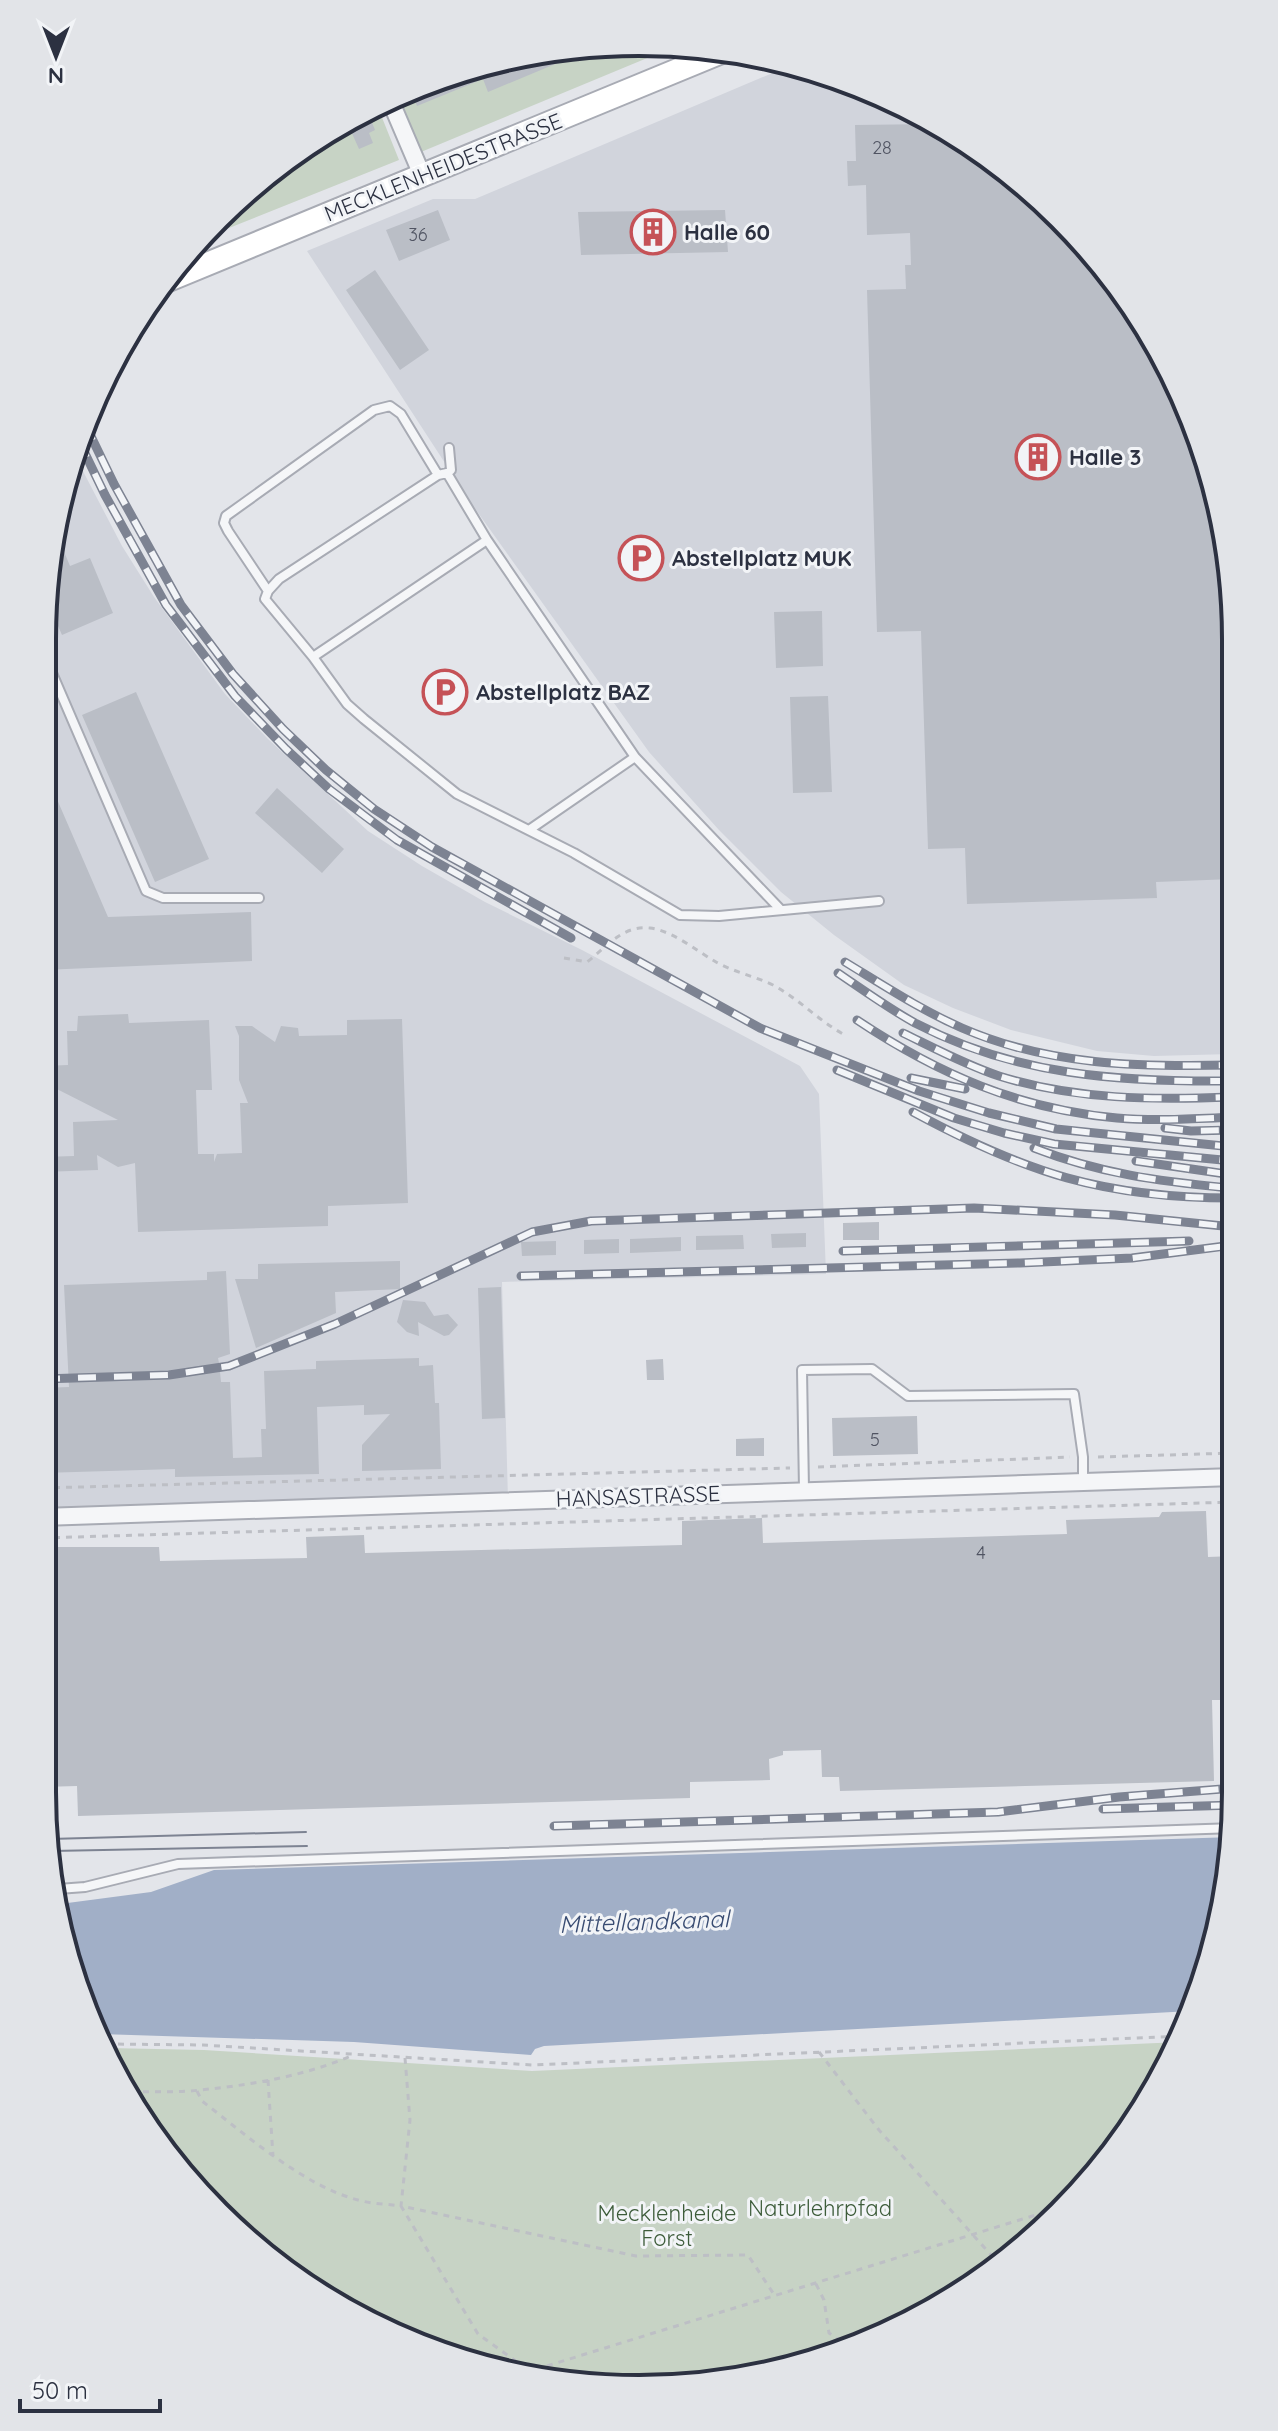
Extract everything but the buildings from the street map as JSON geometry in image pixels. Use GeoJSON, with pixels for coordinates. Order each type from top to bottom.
{"type":"FeatureCollection","features":[{"type":"Feature","properties":{"kind":"main road","name":"MECKLENHEIDESTRASSE"},"geometry":{"type":"LineString","coordinates":[[189,269],[703,60]]}},
{"type":"Feature","properties":{"kind":"street"},"geometry":{"type":"LineString","coordinates":[[394,110],[422,175]]}},
{"type":"Feature","properties":{"kind":"street","name":"HANSASTRASSE"},"geometry":{"type":"LineString","coordinates":[[56,1517],[1222,1477]]}},
{"type":"Feature","properties":{"kind":"lane"},"geometry":{"type":"LineString","coordinates":[[268,591],[228,531],[224,523],[226,516],[374,410],[390,406],[401,414],[635,757],[780,909]]}},
{"type":"Feature","properties":{"kind":"lane"},"geometry":{"type":"LineString","coordinates":[[449,448],[451,470],[279,579],[268,591],[265,599],[347,704],[457,794],[574,853],[680,915],[719,916],[879,901]]}},
{"type":"Feature","properties":{"kind":"lane"},"geometry":{"type":"LineString","coordinates":[[313,657],[487,540]]}},
{"type":"Feature","properties":{"kind":"lane"},"geometry":{"type":"LineString","coordinates":[[56,682],[146,891],[163,898],[259,898]]}},
{"type":"Feature","properties":{"kind":"lane"},"geometry":{"type":"LineString","coordinates":[[529,830],[635,757]]}},
{"type":"Feature","properties":{"kind":"lane"},"geometry":{"type":"LineString","coordinates":[[804,1490],[802,1370],[872,1369],[908,1396],[1074,1394],[1083,1457],[1083,1481]]}},
{"type":"Feature","properties":{"kind":"lane"},"geometry":{"type":"LineString","coordinates":[[64,1889],[85,1887],[178,1864],[1221,1828]]}},
{"type":"Feature","properties":{"kind":"path"},"geometry":{"type":"LineString","coordinates":[[564,958],[587,962],[618,934],[650,928],[666,933],[734,972],[770,984],[798,1001],[821,1022],[843,1034]]}},
{"type":"Feature","properties":{"kind":"path"},"geometry":{"type":"LineString","coordinates":[[56,1488],[1222,1453]]}},
{"type":"Feature","properties":{"kind":"path"},"geometry":{"type":"LineString","coordinates":[[56,1538],[1222,1502]]}},
{"type":"Feature","properties":{"kind":"path"},"geometry":{"type":"LineString","coordinates":[[113,2044],[203,2045],[532,2065],[1168,2037]]}},
{"type":"Feature","properties":{"kind":"path"},"geometry":{"type":"LineString","coordinates":[[819,2052],[879,2130],[992,2256]]}},
{"type":"Feature","properties":{"kind":"path"},"geometry":{"type":"LineString","coordinates":[[139,2092],[197,2091],[268,2080],[334,2063],[354,2054]]}},
{"type":"Feature","properties":{"kind":"path"},"geometry":{"type":"LineString","coordinates":[[405,2058],[410,2120],[401,2206],[478,2334],[518,2362]]}},
{"type":"Feature","properties":{"kind":"path"},"geometry":{"type":"LineString","coordinates":[[268,2080],[273,2156]]}},
{"type":"Feature","properties":{"kind":"path"},"geometry":{"type":"LineString","coordinates":[[197,2091],[202,2101],[273,2156],[308,2178],[357,2200],[401,2206],[636,2256],[748,2255],[775,2296]]}},
{"type":"Feature","properties":{"kind":"path"},"geometry":{"type":"LineString","coordinates":[[547,2367],[1042,2213]]}},
{"type":"Feature","properties":{"kind":"path"},"geometry":{"type":"LineString","coordinates":[[816,2283],[824,2300],[829,2333],[838,2340]]}},
{"type":"Feature","properties":{"kind":"shaded area"},"geometry":{"type":"Polygon","coordinates":[[[774,72],[862,100],[930,134],[994,176],[1077,255],[1124,315],[1162,381],[1191,452],[1211,525],[1221,601],[1222,639],[1222,1054],[1154,1056],[1097,1051],[1011,1030],[904,985],[781,892],[719,830],[649,752],[471,503],[307,251],[433,199],[475,199],[774,72]]]}},
{"type":"Feature","properties":{"kind":"shaded area"},"geometry":{"type":"Polygon","coordinates":[[[82,469],[122,546],[154,597],[225,694],[268,739],[368,831],[485,902],[800,1066],[819,1094],[826,1274],[502,1282],[508,1500],[56,1516],[56,639],[61,563],[82,469]]]}},
{"type":"Feature","properties":{"kind":"green space"},"geometry":{"type":"Polygon","coordinates":[[[651,56],[421,152],[403,106],[416,100],[525,67],[601,57],[651,56]]]}},
{"type":"Feature","properties":{"kind":"green space"},"geometry":{"type":"Polygon","coordinates":[[[381,116],[399,160],[224,230],[284,176],[315,154],[381,116]]]}},
{"type":"Feature","properties":{"kind":"green space","name":"Mecklenheide Forst"},"geometry":{"type":"Polygon","coordinates":[[[1165,2043],[1124,2116],[1077,2176],[1023,2230],[963,2277],[862,2331],[790,2355],[715,2370],[639,2375],[563,2370],[488,2355],[416,2331],[347,2297],[284,2255],[227,2204],[176,2147],[134,2084],[115,2048],[204,2050],[532,2071],[1165,2043]]]}},
{"type":"Feature","properties":{"kind":"water","name":"Mittellandkanal"},"geometry":{"type":"Polygon","coordinates":[[[1220,1837],[1211,1906],[1179,2012],[544,2046],[535,2049],[531,2055],[354,2042],[109,2034],[87,1979],[67,1903],[151,1892],[214,1870],[1220,1837]]]}},
{"type":"Feature","properties":{"kind":"tram line"},"geometry":{"type":"LineString","coordinates":[[58,1839],[306,1832]]}},
{"type":"Feature","properties":{"kind":"tram line"},"geometry":{"type":"LineString","coordinates":[[59,1851],[307,1846]]}},
{"type":"Feature","properties":{"kind":"railway"},"geometry":{"type":"LineString","coordinates":[[92,438],[181,605],[233,674],[326,770],[374,809],[432,847],[760,1028],[919,1091],[989,1113],[1056,1129],[1222,1146]]}},
{"type":"Feature","properties":{"kind":"railway"},"geometry":{"type":"LineString","coordinates":[[86,455],[166,605],[235,696],[286,749],[329,789],[397,840],[571,938]]}},
{"type":"Feature","properties":{"kind":"railway"},"geometry":{"type":"LineString","coordinates":[[845,962],[947,1021],[995,1041],[1095,1062],[1222,1065]]}},
{"type":"Feature","properties":{"kind":"railway"},"geometry":{"type":"LineString","coordinates":[[838,973],[915,1023],[992,1055],[1031,1065],[1109,1077],[1222,1081]]}},
{"type":"Feature","properties":{"kind":"railway"},"geometry":{"type":"LineString","coordinates":[[857,1020],[949,1072],[981,1086],[1046,1106],[1131,1119],[1222,1117]]}},
{"type":"Feature","properties":{"kind":"railway"},"geometry":{"type":"LineString","coordinates":[[903,1033],[987,1072],[1056,1090],[1115,1097],[1222,1097]]}},
{"type":"Feature","properties":{"kind":"railway"},"geometry":{"type":"LineString","coordinates":[[837,1070],[954,1118],[1004,1133],[1054,1144],[1222,1160]]}},
{"type":"Feature","properties":{"kind":"railway"},"geometry":{"type":"LineString","coordinates":[[911,1078],[965,1089]]}},
{"type":"Feature","properties":{"kind":"railway"},"geometry":{"type":"LineString","coordinates":[[913,1112],[993,1151],[1067,1178],[1144,1193],[1222,1198]]}},
{"type":"Feature","properties":{"kind":"railway"},"geometry":{"type":"LineString","coordinates":[[1165,1128],[1222,1130]]}},
{"type":"Feature","properties":{"kind":"railway"},"geometry":{"type":"LineString","coordinates":[[1034,1148],[1130,1175],[1222,1187]]}},
{"type":"Feature","properties":{"kind":"railway"},"geometry":{"type":"LineString","coordinates":[[1136,1161],[1222,1173]]}},
{"type":"Feature","properties":{"kind":"railway"},"geometry":{"type":"LineString","coordinates":[[56,1379],[169,1375],[229,1366],[335,1324],[532,1232],[591,1221],[974,1208],[1115,1215],[1222,1226]]}},
{"type":"Feature","properties":{"kind":"railway"},"geometry":{"type":"LineString","coordinates":[[843,1251],[1189,1241]]}},
{"type":"Feature","properties":{"kind":"railway"},"geometry":{"type":"LineString","coordinates":[[521,1276],[1020,1263],[1132,1258],[1222,1246]]}},
{"type":"Feature","properties":{"kind":"railway"},"geometry":{"type":"LineString","coordinates":[[554,1826],[998,1812],[1119,1797],[1222,1789]]}},
{"type":"Feature","properties":{"kind":"railway"},"geometry":{"type":"LineString","coordinates":[[1103,1809],[1222,1805]]}},
{"type":"Feature","properties":{"kind":"place","name":"Halle 60"},"geometry":{"type":"Point","coordinates":[653,232]}},
{"type":"Feature","properties":{"kind":"place","name":"Halle 3"},"geometry":{"type":"Point","coordinates":[1038,457]}},
{"type":"Feature","properties":{"kind":"place","name":"Abstellplatz MUK"},"geometry":{"type":"Point","coordinates":[641,558]}},
{"type":"Feature","properties":{"kind":"place","name":"Abstellplatz BAZ"},"geometry":{"type":"Point","coordinates":[445,692]}},
{"type":"Feature","properties":{"kind":"park label","name":"Naturlehrpfad"},"geometry":{"type":"Point","coordinates":[820,2208]}}]}
